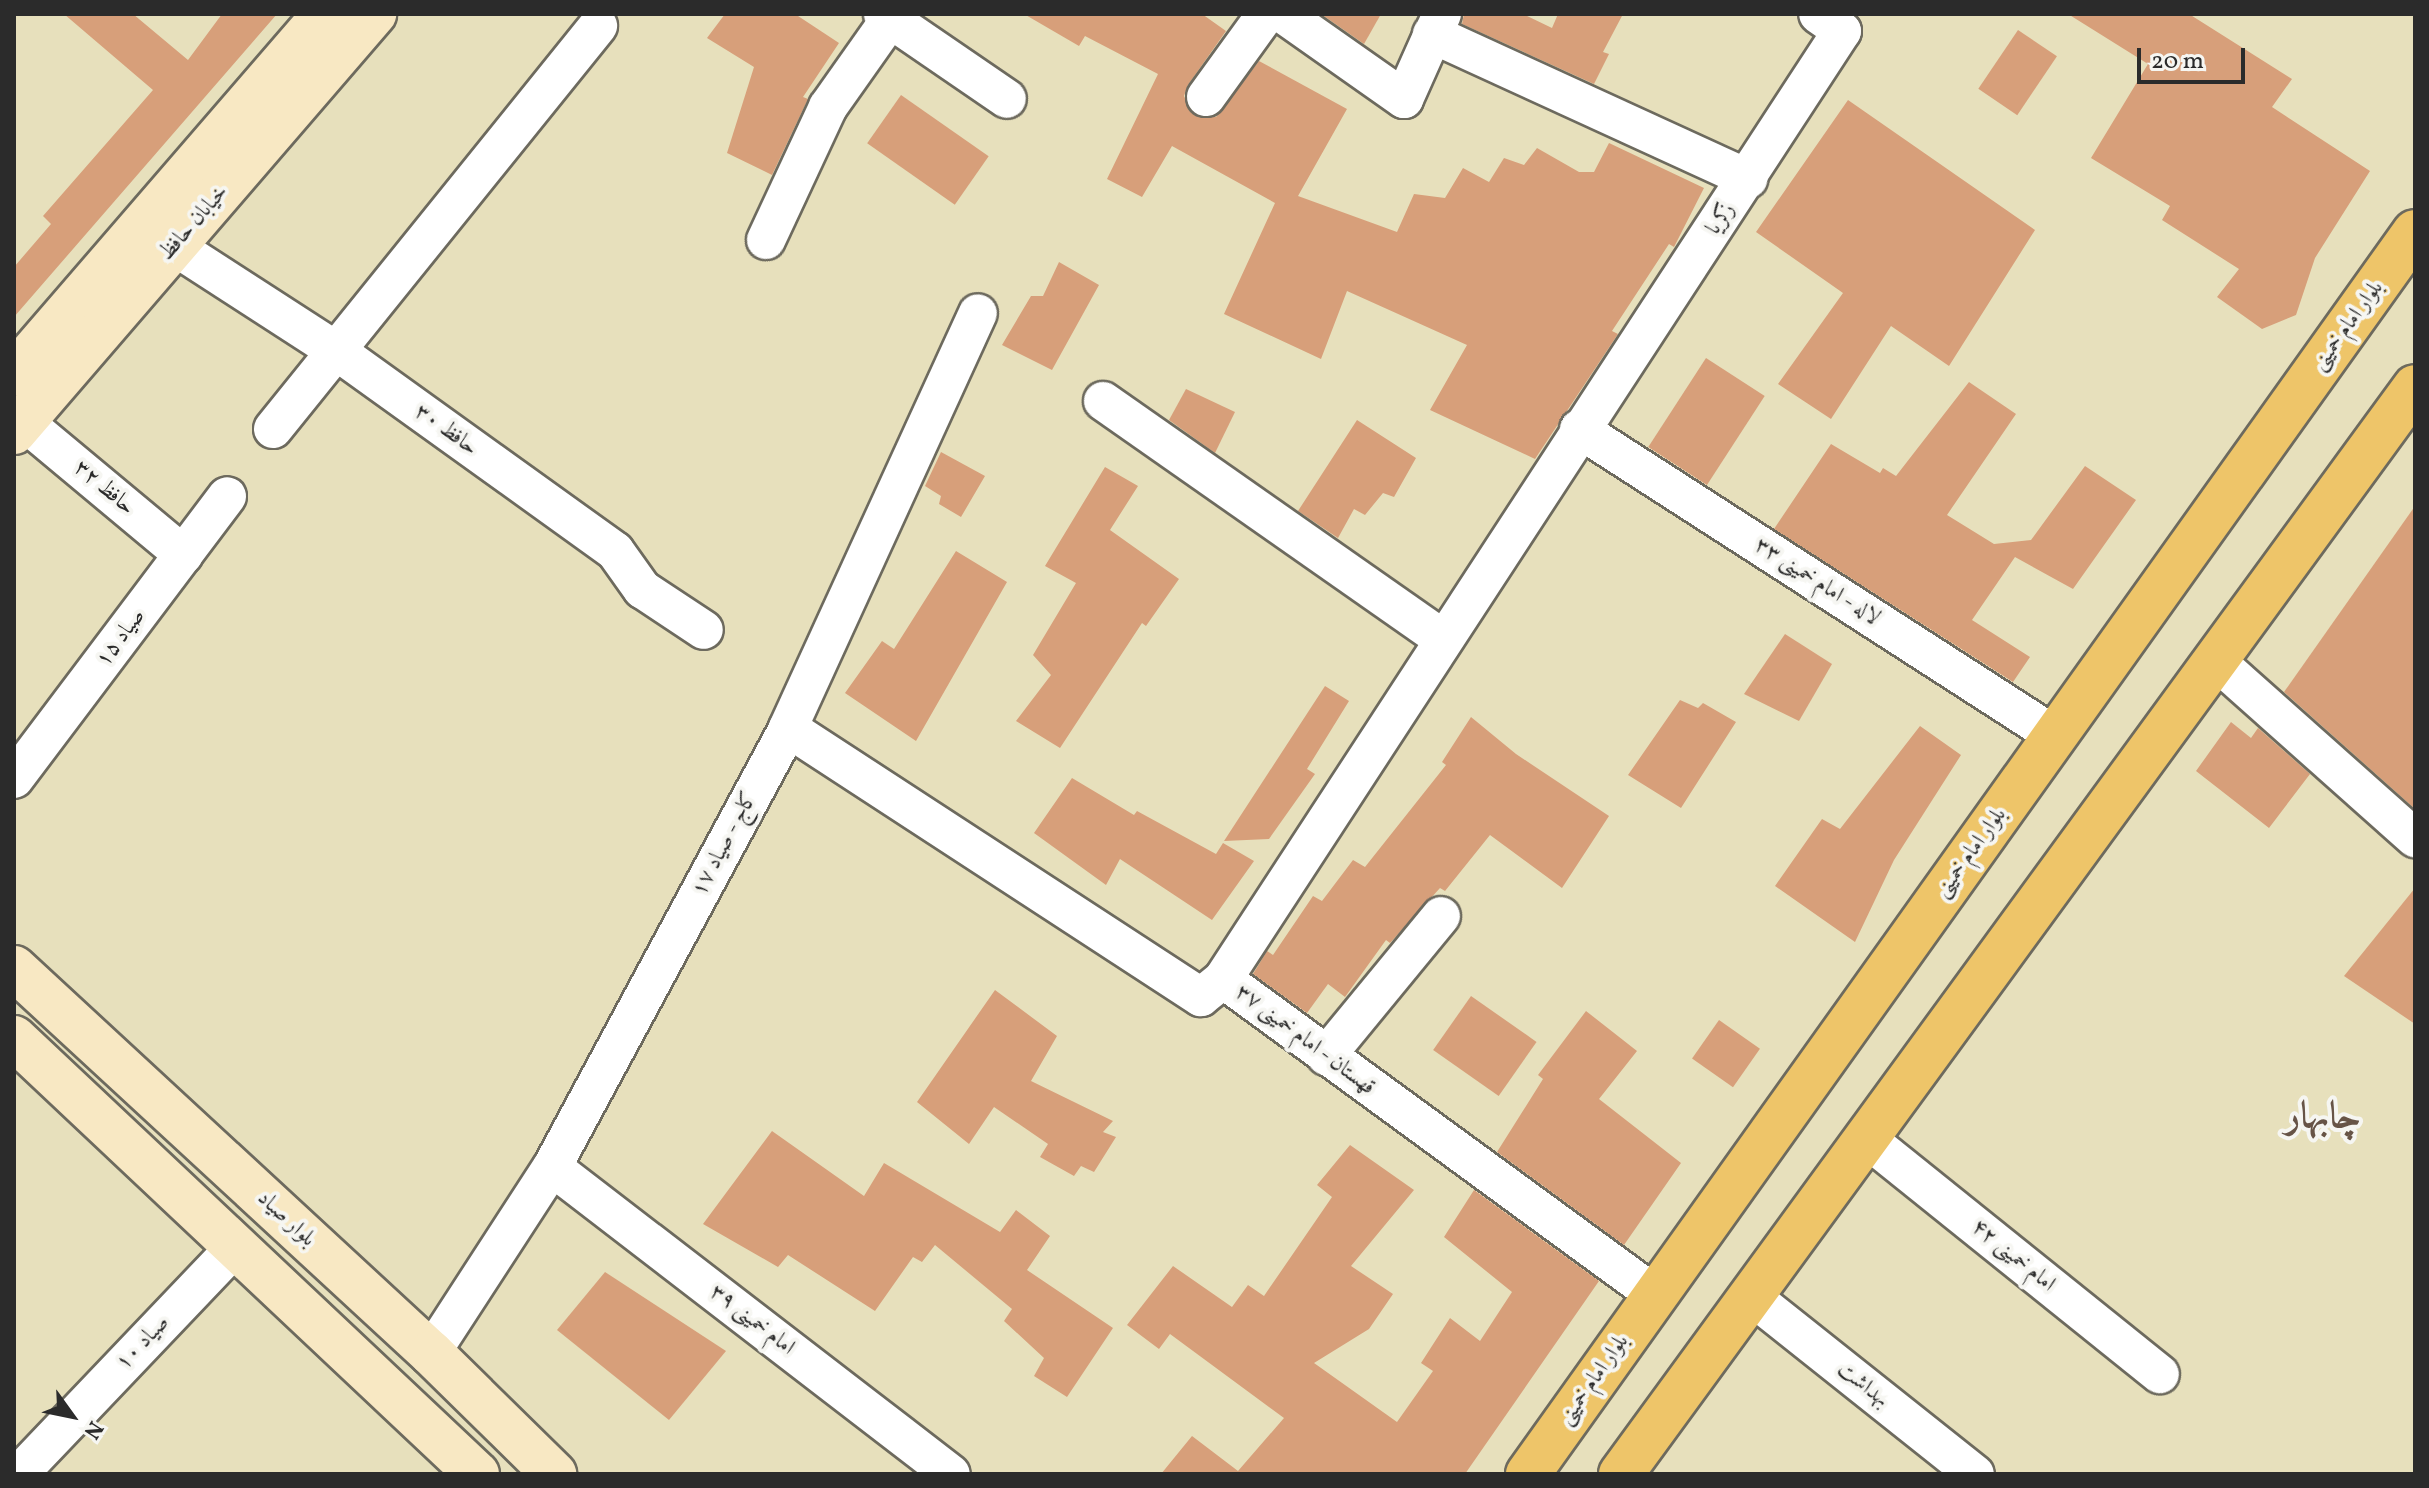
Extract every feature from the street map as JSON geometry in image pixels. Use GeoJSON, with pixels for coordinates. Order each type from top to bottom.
{"type":"FeatureCollection","features":[{"type":"Feature","properties":{"kind":"main road","name":"خیابان حافظ"},"geometry":{"type":"LineString","coordinates":[[14,374],[325,14]]}},
{"type":"Feature","properties":{"kind":"main road","name":"خیابان حافظ"},"geometry":{"type":"LineString","coordinates":[[19,426],[374,14]]}},
{"type":"Feature","properties":{"kind":"main road","name":"بلوار امام خمینی"},"geometry":{"type":"LineString","coordinates":[[1528,1474],[2415,232]]}},
{"type":"Feature","properties":{"kind":"main road"},"geometry":{"type":"LineString","coordinates":[[1621,1474],[2415,387]]}},
{"type":"Feature","properties":{"kind":"main road","name":"بلوار صیاد"},"geometry":{"type":"LineString","coordinates":[[14,968],[431,1353],[554,1474]]}},
{"type":"Feature","properties":{"kind":"main road"},"geometry":{"type":"LineString","coordinates":[[14,1038],[477,1474]]}},
{"type":"Feature","properties":{"kind":"street"},"geometry":{"type":"LineString","coordinates":[[1206,97],[1266,14]]}},
{"type":"Feature","properties":{"kind":"street"},"geometry":{"type":"LineString","coordinates":[[1283,14],[1404,99],[1437,24],[1748,179]]}},
{"type":"Feature","properties":{"kind":"street","name":"زکریا"},"geometry":{"type":"LineString","coordinates":[[1223,979],[1442,638],[1748,179],[1842,31],[1818,14]]}},
{"type":"Feature","properties":{"kind":"street"},"geometry":{"type":"LineString","coordinates":[[766,240],[828,107],[886,17],[1007,99]]}},
{"type":"Feature","properties":{"kind":"street"},"geometry":{"type":"LineString","coordinates":[[273,429],[598,26]]}},
{"type":"Feature","properties":{"kind":"street","name":"حافظ ۳۰"},"geometry":{"type":"LineString","coordinates":[[174,246],[338,352],[615,551],[642,589],[704,630]]}},
{"type":"Feature","properties":{"kind":"street","name":"کاج - صیاد ۱۷"},"geometry":{"type":"LineString","coordinates":[[431,1353],[552,1167],[788,728],[978,313]]}},
{"type":"Feature","properties":{"kind":"street"},"geometry":{"type":"LineString","coordinates":[[1103,401],[1442,638]]}},
{"type":"Feature","properties":{"kind":"street","name":"حافظ ۳۲"},"geometry":{"type":"LineString","coordinates":[[19,426],[184,555]]}},
{"type":"Feature","properties":{"kind":"street","name":"لاله - امام خمینی ۳۳"},"geometry":{"type":"LineString","coordinates":[[1579,429],[2054,735]]}},
{"type":"Feature","properties":{"kind":"street","name":"صیاد ۱۵"},"geometry":{"type":"LineString","coordinates":[[14,779],[227,496]]}},
{"type":"Feature","properties":{"kind":"street"},"geometry":{"type":"LineString","coordinates":[[2215,660],[2415,838]]}},
{"type":"Feature","properties":{"kind":"street","name":"قهستان - امام خمینی ۳۷"},"geometry":{"type":"LineString","coordinates":[[788,728],[1201,997],[1223,979],[1654,1294]]}},
{"type":"Feature","properties":{"kind":"street"},"geometry":{"type":"LineString","coordinates":[[1326,1056],[1441,916]]}},
{"type":"Feature","properties":{"kind":"street","name":"امام خمینی ۴۲"},"geometry":{"type":"LineString","coordinates":[[1866,1138],[2160,1374]]}},
{"type":"Feature","properties":{"kind":"street","name":"امام خمینی ۳۹"},"geometry":{"type":"LineString","coordinates":[[552,1167],[951,1474]]}},
{"type":"Feature","properties":{"kind":"street","name":"صیاد ۱۰"},"geometry":{"type":"LineString","coordinates":[[19,1474],[235,1247]]}},
{"type":"Feature","properties":{"kind":"street","name":"بهداشت"},"geometry":{"type":"LineString","coordinates":[[1751,1296],[1975,1474]]}},
{"type":"Feature","properties":{"kind":"building"},"geometry":{"type":"Polygon","coordinates":[[[64,14],[133,14],[188,60],[222,14],[277,14],[14,317],[14,267],[51,224],[43,216],[153,90],[64,14]]]}},
{"type":"Feature","properties":{"kind":"building"},"geometry":{"type":"Polygon","coordinates":[[[725,14],[795,14],[839,43],[803,97],[808,99],[772,175],[727,153],[754,67],[707,38],[725,14]]]}},
{"type":"Feature","properties":{"kind":"building"},"geometry":{"type":"Polygon","coordinates":[[[1024,14],[1202,14],[1226,31],[1188,85],[1184,96],[1193,114],[1216,117],[1259,61],[1347,109],[1298,196],[1397,232],[1414,194],[1445,198],[1463,168],[1489,182],[1504,158],[1524,165],[1537,148],[1579,172],[1594,172],[1609,143],[1704,188],[1674,247],[1669,244],[1612,331],[1618,334],[1535,459],[1430,410],[1467,345],[1347,291],[1321,359],[1224,314],[1275,203],[1172,146],[1142,197],[1107,179],[1158,74],[1085,36],[1079,46],[1024,14]]]}},
{"type":"Feature","properties":{"kind":"building"},"geometry":{"type":"Polygon","coordinates":[[[1321,14],[1381,14],[1364,44],[1321,14]]]}},
{"type":"Feature","properties":{"kind":"building"},"geometry":{"type":"Polygon","coordinates":[[[1464,14],[1523,14],[1552,28],[1558,14],[1623,14],[1603,52],[1609,54],[1594,84],[1462,24],[1464,14]]]}},
{"type":"Feature","properties":{"kind":"building"},"geometry":{"type":"Polygon","coordinates":[[[2068,14],[2189,14],[2292,79],[2272,107],[2370,171],[2315,258],[2296,315],[2262,329],[2217,297],[2239,269],[2162,220],[2170,206],[2091,158],[2148,64],[2068,14]]]}},
{"type":"Feature","properties":{"kind":"building"},"geometry":{"type":"Polygon","coordinates":[[[2018,30],[2057,56],[2017,115],[1978,89],[2018,30]]]}},
{"type":"Feature","properties":{"kind":"building"},"geometry":{"type":"Polygon","coordinates":[[[901,95],[989,156],[955,205],[867,143],[901,95]]]}},
{"type":"Feature","properties":{"kind":"building"},"geometry":{"type":"Polygon","coordinates":[[[1848,100],[2035,230],[1949,366],[1891,326],[1831,419],[1778,384],[1843,293],[1756,232],[1848,100]]]}},
{"type":"Feature","properties":{"kind":"building"},"geometry":{"type":"Polygon","coordinates":[[[1059,262],[1099,285],[1052,370],[1002,345],[1031,296],[1043,296],[1059,262]]]}},
{"type":"Feature","properties":{"kind":"building"},"geometry":{"type":"Polygon","coordinates":[[[1706,358],[1765,396],[1707,485],[1648,447],[1706,358]]]}},
{"type":"Feature","properties":{"kind":"building"},"geometry":{"type":"Polygon","coordinates":[[[1969,382],[2016,414],[1947,515],[1994,544],[2031,540],[2085,466],[2136,500],[2073,589],[2015,557],[1972,620],[2030,657],[2013,682],[1774,529],[1831,444],[1880,473],[1883,468],[1896,476],[1969,382]]]}},
{"type":"Feature","properties":{"kind":"building"},"geometry":{"type":"Polygon","coordinates":[[[1186,389],[1235,412],[1215,453],[1169,420],[1186,389]]]}},
{"type":"Feature","properties":{"kind":"building"},"geometry":{"type":"Polygon","coordinates":[[[1357,420],[1416,458],[1394,497],[1383,493],[1365,515],[1354,509],[1338,538],[1298,511],[1357,420]]]}},
{"type":"Feature","properties":{"kind":"building"},"geometry":{"type":"Polygon","coordinates":[[[941,452],[985,476],[961,517],[939,504],[941,496],[925,486],[941,452]]]}},
{"type":"Feature","properties":{"kind":"building"},"geometry":{"type":"Polygon","coordinates":[[[1105,467],[1138,486],[1110,530],[1179,579],[1146,626],[1142,623],[1060,748],[1016,721],[1051,675],[1033,655],[1076,583],[1045,566],[1105,467]]]}},
{"type":"Feature","properties":{"kind":"building"},"geometry":{"type":"Polygon","coordinates":[[[2415,506],[2415,809],[2284,692],[2415,506]]]}},
{"type":"Feature","properties":{"kind":"building"},"geometry":{"type":"Polygon","coordinates":[[[956,551],[1007,582],[916,741],[845,693],[882,641],[894,649],[956,551]]]}},
{"type":"Feature","properties":{"kind":"building"},"geometry":{"type":"Polygon","coordinates":[[[1785,634],[1832,664],[1799,721],[1744,694],[1785,634]]]}},
{"type":"Feature","properties":{"kind":"building"},"geometry":{"type":"Polygon","coordinates":[[[1325,686],[1349,701],[1307,769],[1315,774],[1269,839],[1224,841],[1325,686]]]}},
{"type":"Feature","properties":{"kind":"building"},"geometry":{"type":"Polygon","coordinates":[[[1680,700],[1698,708],[1703,703],[1736,722],[1681,808],[1628,775],[1680,700]]]}},
{"type":"Feature","properties":{"kind":"building"},"geometry":{"type":"Polygon","coordinates":[[[1471,717],[1516,754],[1609,816],[1562,888],[1490,835],[1445,891],[1440,888],[1390,943],[1386,940],[1345,997],[1328,984],[1307,1013],[1253,974],[1267,951],[1273,955],[1313,896],[1322,901],[1353,860],[1365,867],[1446,765],[1442,762],[1471,717]]]}},
{"type":"Feature","properties":{"kind":"building"},"geometry":{"type":"Polygon","coordinates":[[[2231,722],[2251,738],[2258,728],[2310,774],[2269,828],[2196,771],[2231,722]]]}},
{"type":"Feature","properties":{"kind":"building"},"geometry":{"type":"Polygon","coordinates":[[[1920,726],[1961,755],[1894,860],[1855,942],[1775,886],[1822,819],[1840,829],[1920,726]]]}},
{"type":"Feature","properties":{"kind":"building"},"geometry":{"type":"Polygon","coordinates":[[[1072,778],[1134,815],[1137,811],[1216,854],[1223,843],[1254,861],[1212,920],[1120,859],[1106,885],[1034,833],[1072,778]]]}},
{"type":"Feature","properties":{"kind":"building"},"geometry":{"type":"Polygon","coordinates":[[[2415,888],[2415,1024],[2344,976],[2415,888]]]}},
{"type":"Feature","properties":{"kind":"building"},"geometry":{"type":"Polygon","coordinates":[[[995,990],[1057,1036],[1031,1081],[1113,1121],[1103,1132],[1116,1137],[1094,1172],[1081,1166],[1074,1176],[1040,1157],[1048,1144],[994,1107],[969,1144],[917,1102],[995,990]]]}},
{"type":"Feature","properties":{"kind":"building"},"geometry":{"type":"Polygon","coordinates":[[[1471,996],[1537,1042],[1499,1096],[1433,1050],[1471,996]]]}},
{"type":"Feature","properties":{"kind":"building"},"geometry":{"type":"Polygon","coordinates":[[[1586,1011],[1637,1051],[1599,1099],[1681,1163],[1624,1245],[1497,1152],[1543,1079],[1538,1075],[1586,1011]]]}},
{"type":"Feature","properties":{"kind":"building"},"geometry":{"type":"Polygon","coordinates":[[[1719,1020],[1760,1049],[1733,1087],[1692,1059],[1719,1020]]]}},
{"type":"Feature","properties":{"kind":"building"},"geometry":{"type":"Polygon","coordinates":[[[772,1131],[864,1196],[884,1163],[1000,1232],[1016,1210],[1050,1236],[1027,1270],[1113,1328],[1067,1397],[1034,1376],[1044,1358],[1004,1321],[1012,1309],[935,1245],[922,1262],[913,1257],[875,1311],[788,1255],[778,1267],[703,1224],[772,1131]]]}},
{"type":"Feature","properties":{"kind":"building"},"geometry":{"type":"Polygon","coordinates":[[[1350,1145],[1414,1190],[1351,1266],[1393,1294],[1369,1329],[1314,1363],[1397,1422],[1433,1371],[1421,1363],[1450,1318],[1480,1341],[1512,1292],[1444,1237],[1474,1190],[1599,1281],[1465,1474],[1161,1474],[1192,1436],[1238,1471],[1284,1418],[1170,1334],[1159,1349],[1127,1325],[1173,1266],[1232,1307],[1248,1285],[1264,1296],[1332,1197],[1317,1185],[1350,1145]]]}},
{"type":"Feature","properties":{"kind":"building"},"geometry":{"type":"Polygon","coordinates":[[[605,1272],[726,1351],[669,1420],[557,1330],[605,1272]]]}},
{"type":"Feature","properties":{"kind":"district","name":"چابهار"},"geometry":{"type":"Point","coordinates":[2323,1118]}}]}
